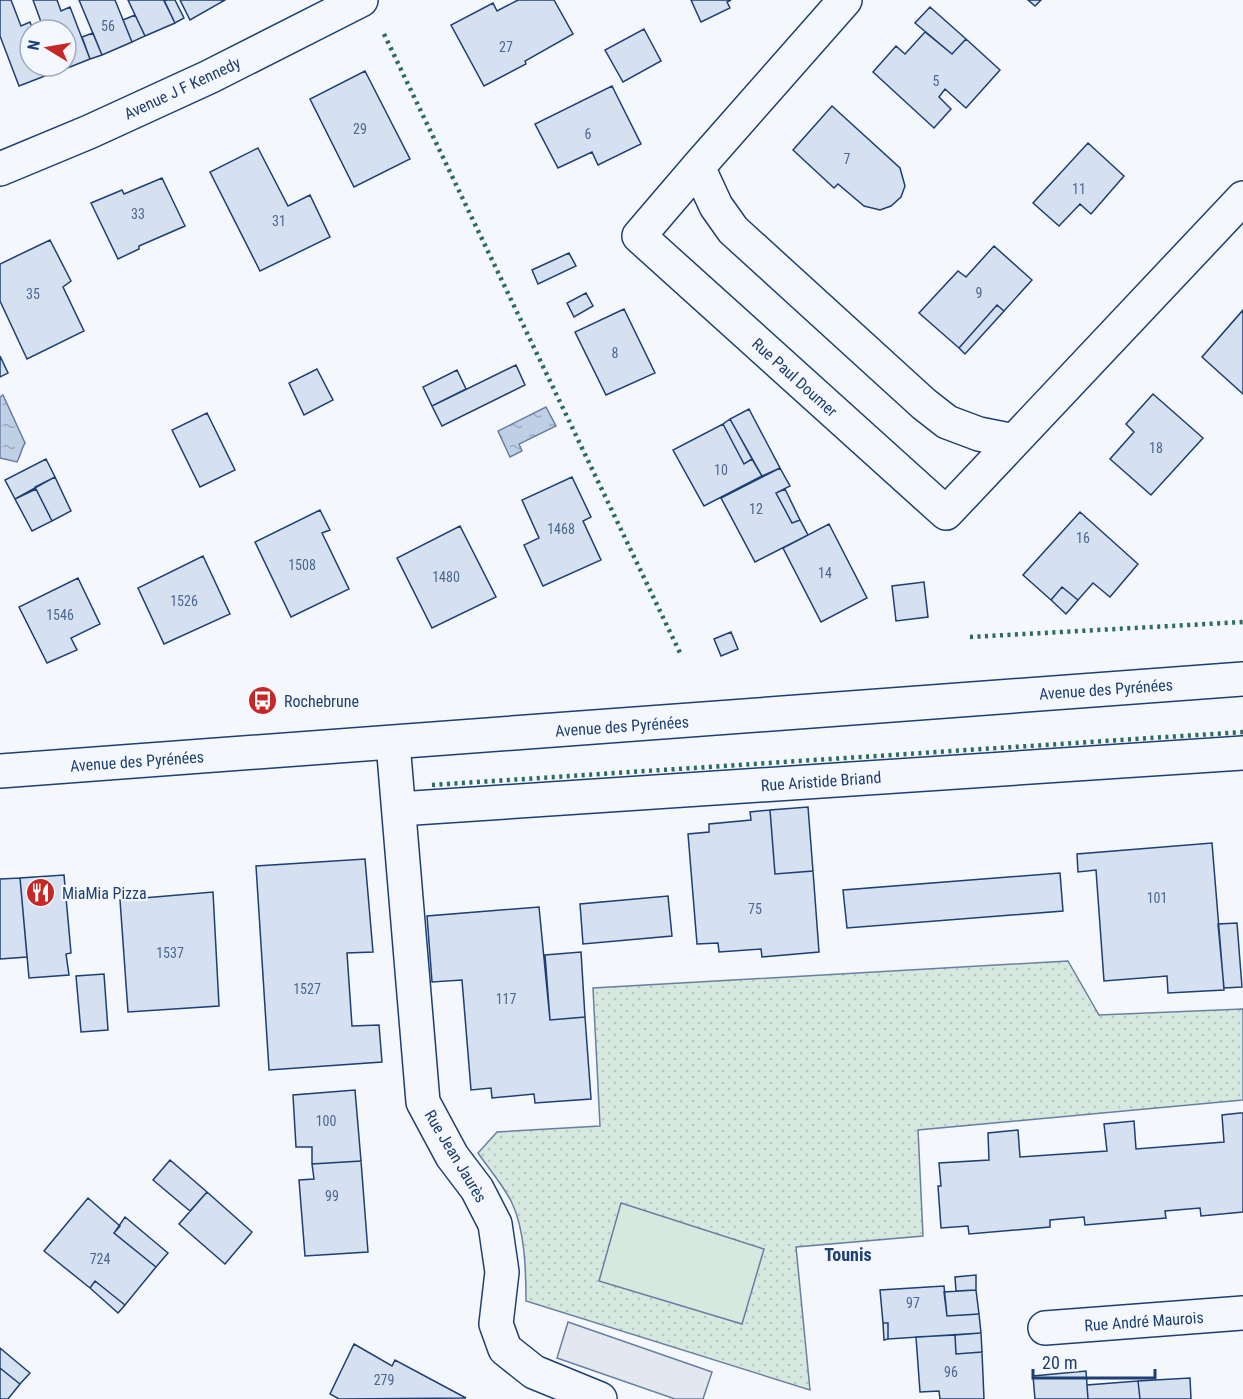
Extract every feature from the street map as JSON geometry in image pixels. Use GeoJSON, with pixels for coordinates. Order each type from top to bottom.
{"type":"FeatureCollection","features":[{"type":"Feature","properties":{"kind":"street","name":"Avenue J F Kennedy"},"geometry":{"type":"LineString","coordinates":[[0,169],[89,132],[200,81],[361,0]]}},
{"type":"Feature","properties":{"kind":"street","name":"Rue Paul Doumer"},"geometry":{"type":"LineString","coordinates":[[844,0],[639,236],[946,513],[1243,198]]}},
{"type":"Feature","properties":{"kind":"street"},"geometry":{"type":"LineString","coordinates":[[698,167],[716,206],[733,230],[924,404],[947,422],[979,435],[1014,441]]}},
{"type":"Feature","properties":{"kind":"street","name":"Avenue des Pyrénées"},"geometry":{"type":"LineString","coordinates":[[0,771],[1243,679]]}},
{"type":"Feature","properties":{"kind":"street","name":"Rue Jean Jaurès"},"geometry":{"type":"LineString","coordinates":[[393,743],[423,1102],[452,1156],[477,1189],[495,1224],[502,1272],[496,1324],[505,1349],[534,1372],[600,1399]]}},
{"type":"Feature","properties":{"kind":"street","name":"Rue Aristide Briand"},"geometry":{"type":"LineString","coordinates":[[399,809],[1243,753]]}},
{"type":"Feature","properties":{"kind":"street","name":"Rue André Maurois"},"geometry":{"type":"LineString","coordinates":[[1046,1328],[1243,1313]]}},
{"type":"Feature","properties":{"kind":"shaded area"},"geometry":{"type":"Polygon","coordinates":[[[1068,961],[1099,1015],[1243,1009],[1243,1100],[918,1130],[923,1236],[796,1247],[810,1390],[526,1301],[524,1251],[520,1226],[505,1190],[478,1153],[497,1132],[600,1126],[593,988],[1068,961]]]}},
{"type":"Feature","properties":{"kind":"shaded area"},"geometry":{"type":"Polygon","coordinates":[[[621,1203],[764,1249],[742,1324],[599,1281],[621,1203]]]}},
{"type":"Feature","properties":{"kind":"shaded area"},"geometry":{"type":"Polygon","coordinates":[[[568,1322],[712,1372],[703,1399],[675,1399],[557,1358],[568,1322]]]}},
{"type":"Feature","properties":{"kind":"water"},"geometry":{"type":"Polygon","coordinates":[[[3,395],[25,443],[17,462],[0,458],[0,397],[3,395]]]}},
{"type":"Feature","properties":{"kind":"water"},"geometry":{"type":"Polygon","coordinates":[[[546,407],[556,426],[519,444],[522,451],[510,457],[498,431],[546,407]]]}},
{"type":"Feature","properties":{"kind":"building"},"geometry":{"type":"Polygon","coordinates":[[[0,0],[11,0],[18,18],[18,78],[40,78],[19,86],[0,36],[0,0]]]}},
{"type":"Feature","properties":{"kind":"building"},"geometry":{"type":"Polygon","coordinates":[[[33,0],[57,0],[61,11],[70,7],[74,18],[40,18],[33,0]]]}},
{"type":"Feature","properties":{"kind":"building"},"geometry":{"type":"Polygon","coordinates":[[[79,0],[115,0],[132,42],[102,55],[79,0]]]}},
{"type":"Feature","properties":{"kind":"building"},"geometry":{"type":"Polygon","coordinates":[[[128,0],[164,0],[175,23],[145,36],[128,0]]]}},
{"type":"Feature","properties":{"kind":"building"},"geometry":{"type":"Polygon","coordinates":[[[175,0],[184,18],[175,23],[164,1],[175,0]]]}},
{"type":"Feature","properties":{"kind":"building"},"geometry":{"type":"Polygon","coordinates":[[[180,0],[225,0],[190,20],[180,0]]]}},
{"type":"Feature","properties":{"kind":"building"},"geometry":{"type":"Polygon","coordinates":[[[518,0],[554,0],[573,34],[525,61],[526,64],[484,86],[451,25],[493,3],[497,11],[518,0]]]}},
{"type":"Feature","properties":{"kind":"building"},"geometry":{"type":"Polygon","coordinates":[[[691,0],[731,0],[727,2],[730,8],[701,22],[691,0]]]}},
{"type":"Feature","properties":{"kind":"building"},"geometry":{"type":"Polygon","coordinates":[[[1028,0],[1041,0],[1035,6],[1028,0]]]}},
{"type":"Feature","properties":{"kind":"building"},"geometry":{"type":"Polygon","coordinates":[[[930,7],[966,39],[952,54],[915,23],[930,7]]]}},
{"type":"Feature","properties":{"kind":"building"},"geometry":{"type":"Polygon","coordinates":[[[135,15],[145,36],[132,42],[123,20],[135,15]]]}},
{"type":"Feature","properties":{"kind":"building"},"geometry":{"type":"Polygon","coordinates":[[[78,28],[90,59],[78,64],[78,28]]]}},
{"type":"Feature","properties":{"kind":"building"},"geometry":{"type":"Polygon","coordinates":[[[644,29],[661,61],[623,82],[605,50],[644,29]]]}},
{"type":"Feature","properties":{"kind":"building"},"geometry":{"type":"Polygon","coordinates":[[[925,32],[952,54],[966,39],[1000,70],[966,108],[945,89],[939,97],[951,109],[934,128],[873,72],[896,46],[905,54],[925,32]]]}},
{"type":"Feature","properties":{"kind":"building"},"geometry":{"type":"Polygon","coordinates":[[[93,33],[102,55],[90,59],[82,37],[93,33]]]}},
{"type":"Feature","properties":{"kind":"building"},"geometry":{"type":"Polygon","coordinates":[[[365,71],[410,159],[354,187],[310,99],[365,71]]]}},
{"type":"Feature","properties":{"kind":"building"},"geometry":{"type":"Polygon","coordinates":[[[612,86],[641,144],[598,165],[592,152],[558,168],[535,124],[612,86]]]}},
{"type":"Feature","properties":{"kind":"building"},"geometry":{"type":"Polygon","coordinates":[[[832,106],[900,168],[905,186],[901,197],[891,206],[880,210],[864,206],[838,184],[834,188],[793,150],[832,106]]]}},
{"type":"Feature","properties":{"kind":"building"},"geometry":{"type":"Polygon","coordinates":[[[1088,143],[1124,176],[1091,214],[1080,204],[1059,226],[1033,203],[1088,143]]]}},
{"type":"Feature","properties":{"kind":"building"},"geometry":{"type":"Polygon","coordinates":[[[258,148],[288,206],[310,195],[330,237],[260,271],[210,172],[258,148]]]}},
{"type":"Feature","properties":{"kind":"building"},"geometry":{"type":"Polygon","coordinates":[[[162,178],[185,226],[139,246],[139,249],[118,259],[91,203],[122,190],[124,194],[162,178]]]}},
{"type":"Feature","properties":{"kind":"building"},"geometry":{"type":"Polygon","coordinates":[[[50,240],[71,281],[63,287],[84,331],[27,359],[0,301],[0,264],[50,240]]]}},
{"type":"Feature","properties":{"kind":"building"},"geometry":{"type":"Polygon","coordinates":[[[994,246],[1032,280],[1004,311],[997,305],[959,348],[919,313],[958,271],[966,277],[994,246]]]}},
{"type":"Feature","properties":{"kind":"building"},"geometry":{"type":"Polygon","coordinates":[[[569,253],[576,266],[538,284],[532,270],[569,253]]]}},
{"type":"Feature","properties":{"kind":"building"},"geometry":{"type":"Polygon","coordinates":[[[586,293],[593,306],[574,317],[567,303],[586,293]]]}},
{"type":"Feature","properties":{"kind":"building"},"geometry":{"type":"Polygon","coordinates":[[[997,305],[1004,311],[965,354],[959,348],[997,305]]]}},
{"type":"Feature","properties":{"kind":"building"},"geometry":{"type":"Polygon","coordinates":[[[624,309],[655,373],[606,395],[575,332],[624,309]]]}},
{"type":"Feature","properties":{"kind":"building"},"geometry":{"type":"Polygon","coordinates":[[[1243,310],[1243,394],[1202,357],[1243,310]]]}},
{"type":"Feature","properties":{"kind":"building"},"geometry":{"type":"Polygon","coordinates":[[[0,356],[8,373],[0,377],[0,356]]]}},
{"type":"Feature","properties":{"kind":"building"},"geometry":{"type":"Polygon","coordinates":[[[516,365],[525,385],[442,426],[432,406],[516,365]]]}},
{"type":"Feature","properties":{"kind":"building"},"geometry":{"type":"Polygon","coordinates":[[[317,369],[333,400],[304,415],[289,383],[317,369]]]}},
{"type":"Feature","properties":{"kind":"building"},"geometry":{"type":"Polygon","coordinates":[[[457,370],[466,389],[432,406],[423,387],[457,370]]]}},
{"type":"Feature","properties":{"kind":"building"},"geometry":{"type":"Polygon","coordinates":[[[1153,394],[1203,438],[1151,495],[1110,459],[1134,432],[1126,424],[1153,394]]]}},
{"type":"Feature","properties":{"kind":"building"},"geometry":{"type":"Polygon","coordinates":[[[749,409],[780,468],[762,476],[730,419],[749,409]]]}},
{"type":"Feature","properties":{"kind":"building"},"geometry":{"type":"Polygon","coordinates":[[[207,413],[235,470],[200,487],[172,430],[207,413]]]}},
{"type":"Feature","properties":{"kind":"building"},"geometry":{"type":"Polygon","coordinates":[[[730,419],[752,459],[744,464],[723,424],[730,419]]]}},
{"type":"Feature","properties":{"kind":"building"},"geometry":{"type":"Polygon","coordinates":[[[723,424],[744,464],[752,459],[762,476],[704,506],[673,450],[723,424]]]}},
{"type":"Feature","properties":{"kind":"building"},"geometry":{"type":"Polygon","coordinates":[[[46,459],[55,477],[15,499],[5,480],[46,459]]]}},
{"type":"Feature","properties":{"kind":"building"},"geometry":{"type":"Polygon","coordinates":[[[780,468],[790,486],[776,493],[792,523],[800,520],[808,535],[755,562],[721,498],[780,468]]]}},
{"type":"Feature","properties":{"kind":"building"},"geometry":{"type":"Polygon","coordinates":[[[55,477],[71,511],[52,521],[35,487],[55,477]]]}},
{"type":"Feature","properties":{"kind":"building"},"geometry":{"type":"Polygon","coordinates":[[[572,477],[591,517],[583,521],[601,560],[543,586],[524,545],[539,538],[522,500],[572,477]]]}},
{"type":"Feature","properties":{"kind":"building"},"geometry":{"type":"Polygon","coordinates":[[[36,489],[52,521],[32,531],[15,499],[36,489]]]}},
{"type":"Feature","properties":{"kind":"building"},"geometry":{"type":"Polygon","coordinates":[[[785,489],[800,520],[792,523],[776,493],[785,489]]]}},
{"type":"Feature","properties":{"kind":"building"},"geometry":{"type":"Polygon","coordinates":[[[320,510],[330,530],[322,533],[349,589],[291,617],[255,542],[320,510]]]}},
{"type":"Feature","properties":{"kind":"building"},"geometry":{"type":"Polygon","coordinates":[[[1080,512],[1138,564],[1110,597],[1093,583],[1078,600],[1062,587],[1051,600],[1023,575],[1080,512]]]}},
{"type":"Feature","properties":{"kind":"building"},"geometry":{"type":"Polygon","coordinates":[[[829,524],[867,598],[821,622],[783,548],[829,524]]]}},
{"type":"Feature","properties":{"kind":"building"},"geometry":{"type":"Polygon","coordinates":[[[460,526],[496,597],[432,628],[397,558],[460,526]]]}},
{"type":"Feature","properties":{"kind":"building"},"geometry":{"type":"Polygon","coordinates":[[[203,556],[230,614],[164,644],[138,588],[203,556]]]}},
{"type":"Feature","properties":{"kind":"building"},"geometry":{"type":"Polygon","coordinates":[[[78,578],[100,624],[71,638],[77,650],[47,663],[19,607],[78,578]]]}},
{"type":"Feature","properties":{"kind":"building"},"geometry":{"type":"Polygon","coordinates":[[[924,582],[928,617],[896,621],[892,586],[924,582]]]}},
{"type":"Feature","properties":{"kind":"building"},"geometry":{"type":"Polygon","coordinates":[[[1062,587],[1078,600],[1066,614],[1051,600],[1062,587]]]}},
{"type":"Feature","properties":{"kind":"building"},"geometry":{"type":"Polygon","coordinates":[[[731,632],[738,649],[721,656],[714,639],[731,632]]]}},
{"type":"Feature","properties":{"kind":"building"},"geometry":{"type":"Polygon","coordinates":[[[808,807],[813,871],[775,874],[770,810],[808,807]]]}},
{"type":"Feature","properties":{"kind":"building"},"geometry":{"type":"Polygon","coordinates":[[[770,810],[775,874],[813,871],[819,952],[762,957],[761,949],[719,952],[718,943],[697,944],[688,834],[709,832],[709,824],[751,820],[750,812],[770,810]]]}},
{"type":"Feature","properties":{"kind":"building"},"geometry":{"type":"Polygon","coordinates":[[[1212,843],[1224,990],[1168,993],[1167,976],[1104,981],[1096,870],[1078,872],[1077,854],[1212,843]]]}},
{"type":"Feature","properties":{"kind":"building"},"geometry":{"type":"Polygon","coordinates":[[[365,859],[373,952],[347,953],[352,1026],[379,1025],[382,1062],[269,1070],[256,866],[365,859]]]}},
{"type":"Feature","properties":{"kind":"building"},"geometry":{"type":"Polygon","coordinates":[[[1060,873],[1063,911],[847,928],[843,890],[1060,873]]]}},
{"type":"Feature","properties":{"kind":"building"},"geometry":{"type":"Polygon","coordinates":[[[64,875],[71,953],[66,954],[69,975],[29,978],[20,878],[64,875]]]}},
{"type":"Feature","properties":{"kind":"building"},"geometry":{"type":"Polygon","coordinates":[[[20,878],[27,957],[0,959],[0,879],[20,878]]]}},
{"type":"Feature","properties":{"kind":"building"},"geometry":{"type":"Polygon","coordinates":[[[213,892],[219,1006],[128,1012],[120,900],[213,892]]]}},
{"type":"Feature","properties":{"kind":"building"},"geometry":{"type":"Polygon","coordinates":[[[668,896],[672,936],[583,944],[580,904],[668,896]]]}},
{"type":"Feature","properties":{"kind":"building"},"geometry":{"type":"Polygon","coordinates":[[[539,907],[550,1020],[585,1017],[591,1099],[535,1103],[534,1094],[492,1098],[491,1088],[471,1090],[462,980],[432,982],[427,916],[539,907]]]}},
{"type":"Feature","properties":{"kind":"building"},"geometry":{"type":"Polygon","coordinates":[[[1237,923],[1242,987],[1224,988],[1218,924],[1237,923]]]}},
{"type":"Feature","properties":{"kind":"building"},"geometry":{"type":"Polygon","coordinates":[[[581,952],[585,1017],[550,1020],[545,955],[581,952]]]}},
{"type":"Feature","properties":{"kind":"building"},"geometry":{"type":"Polygon","coordinates":[[[104,974],[108,1030],[81,1032],[76,976],[104,974]]]}},
{"type":"Feature","properties":{"kind":"building"},"geometry":{"type":"Polygon","coordinates":[[[355,1090],[361,1161],[312,1164],[312,1147],[296,1147],[293,1095],[355,1090]]]}},
{"type":"Feature","properties":{"kind":"building"},"geometry":{"type":"Polygon","coordinates":[[[1243,1113],[1243,1212],[1201,1216],[1200,1208],[1165,1211],[1166,1218],[1085,1225],[1084,1217],[1050,1220],[1050,1227],[969,1234],[968,1226],[941,1228],[939,1163],[989,1160],[988,1133],[1018,1130],[1020,1157],[1107,1151],[1104,1124],[1134,1121],[1136,1149],[1224,1142],[1222,1115],[1243,1113]]]}},
{"type":"Feature","properties":{"kind":"building"},"geometry":{"type":"Polygon","coordinates":[[[170,1160],[207,1192],[190,1211],[153,1180],[170,1160]]]}},
{"type":"Feature","properties":{"kind":"building"},"geometry":{"type":"Polygon","coordinates":[[[361,1161],[368,1252],[305,1256],[299,1180],[314,1179],[312,1164],[361,1161]]]}},
{"type":"Feature","properties":{"kind":"building"},"geometry":{"type":"Polygon","coordinates":[[[207,1192],[252,1232],[225,1264],[179,1224],[207,1192]]]}},
{"type":"Feature","properties":{"kind":"building"},"geometry":{"type":"Polygon","coordinates":[[[88,1198],[120,1226],[114,1233],[156,1267],[125,1305],[95,1281],[90,1288],[44,1251],[88,1198]]]}},
{"type":"Feature","properties":{"kind":"building"},"geometry":{"type":"Polygon","coordinates":[[[125,1217],[168,1253],[156,1267],[114,1233],[125,1217]]]}},
{"type":"Feature","properties":{"kind":"building"},"geometry":{"type":"Polygon","coordinates":[[[976,1275],[976,1290],[956,1291],[955,1277],[976,1275]]]}},
{"type":"Feature","properties":{"kind":"building"},"geometry":{"type":"Polygon","coordinates":[[[95,1281],[125,1305],[118,1313],[90,1288],[95,1281]]]}},
{"type":"Feature","properties":{"kind":"building"},"geometry":{"type":"Polygon","coordinates":[[[944,1286],[947,1316],[979,1314],[981,1333],[888,1339],[888,1323],[883,1323],[880,1290],[944,1286]]]}},
{"type":"Feature","properties":{"kind":"building"},"geometry":{"type":"Polygon","coordinates":[[[976,1290],[979,1314],[947,1316],[944,1292],[976,1290]]]}},
{"type":"Feature","properties":{"kind":"building"},"geometry":{"type":"Polygon","coordinates":[[[883,1323],[888,1323],[888,1339],[884,1340],[883,1323]]]}},
{"type":"Feature","properties":{"kind":"building"},"geometry":{"type":"Polygon","coordinates":[[[981,1333],[982,1352],[956,1354],[955,1335],[981,1333]]]}},
{"type":"Feature","properties":{"kind":"building"},"geometry":{"type":"Polygon","coordinates":[[[955,1335],[956,1354],[982,1352],[984,1399],[940,1399],[939,1391],[920,1392],[916,1337],[955,1335]]]}},
{"type":"Feature","properties":{"kind":"building"},"geometry":{"type":"Polygon","coordinates":[[[354,1344],[392,1366],[395,1360],[466,1398],[339,1399],[330,1394],[354,1344]]]}},
{"type":"Feature","properties":{"kind":"building"},"geometry":{"type":"Polygon","coordinates":[[[0,1348],[30,1373],[20,1384],[0,1368],[0,1348]]]}},
{"type":"Feature","properties":{"kind":"building"},"geometry":{"type":"Polygon","coordinates":[[[0,1368],[20,1384],[8,1399],[0,1399],[0,1368]]]}},
{"type":"Feature","properties":{"kind":"building"},"geometry":{"type":"Polygon","coordinates":[[[1086,1371],[1088,1399],[1035,1399],[1033,1376],[1086,1371]]]}},
{"type":"Feature","properties":{"kind":"building"},"geometry":{"type":"Polygon","coordinates":[[[1190,1378],[1191,1399],[1140,1399],[1138,1381],[1190,1378]]]}},
{"type":"Feature","properties":{"kind":"building"},"geometry":{"type":"Polygon","coordinates":[[[1138,1381],[1140,1399],[1088,1399],[1087,1385],[1138,1381]]]}},
{"type":"Feature","properties":{"kind":"hedge"},"geometry":{"type":"LineString","coordinates":[[384,34],[681,655]]}},
{"type":"Feature","properties":{"kind":"hedge"},"geometry":{"type":"LineString","coordinates":[[970,637],[1243,622]]}},
{"type":"Feature","properties":{"kind":"hedge"},"geometry":{"type":"LineString","coordinates":[[432,785],[1243,732]]}},
{"type":"Feature","properties":{"kind":"place","name":"Rochebrune"},"geometry":{"type":"Point","coordinates":[263,701]}},
{"type":"Feature","properties":{"kind":"place","name":"MiaMia Pizza"},"geometry":{"type":"Point","coordinates":[41,893]}},
{"type":"Feature","properties":{"kind":"district","name":"Tounis"},"geometry":{"type":"Point","coordinates":[848,1255]}}]}
